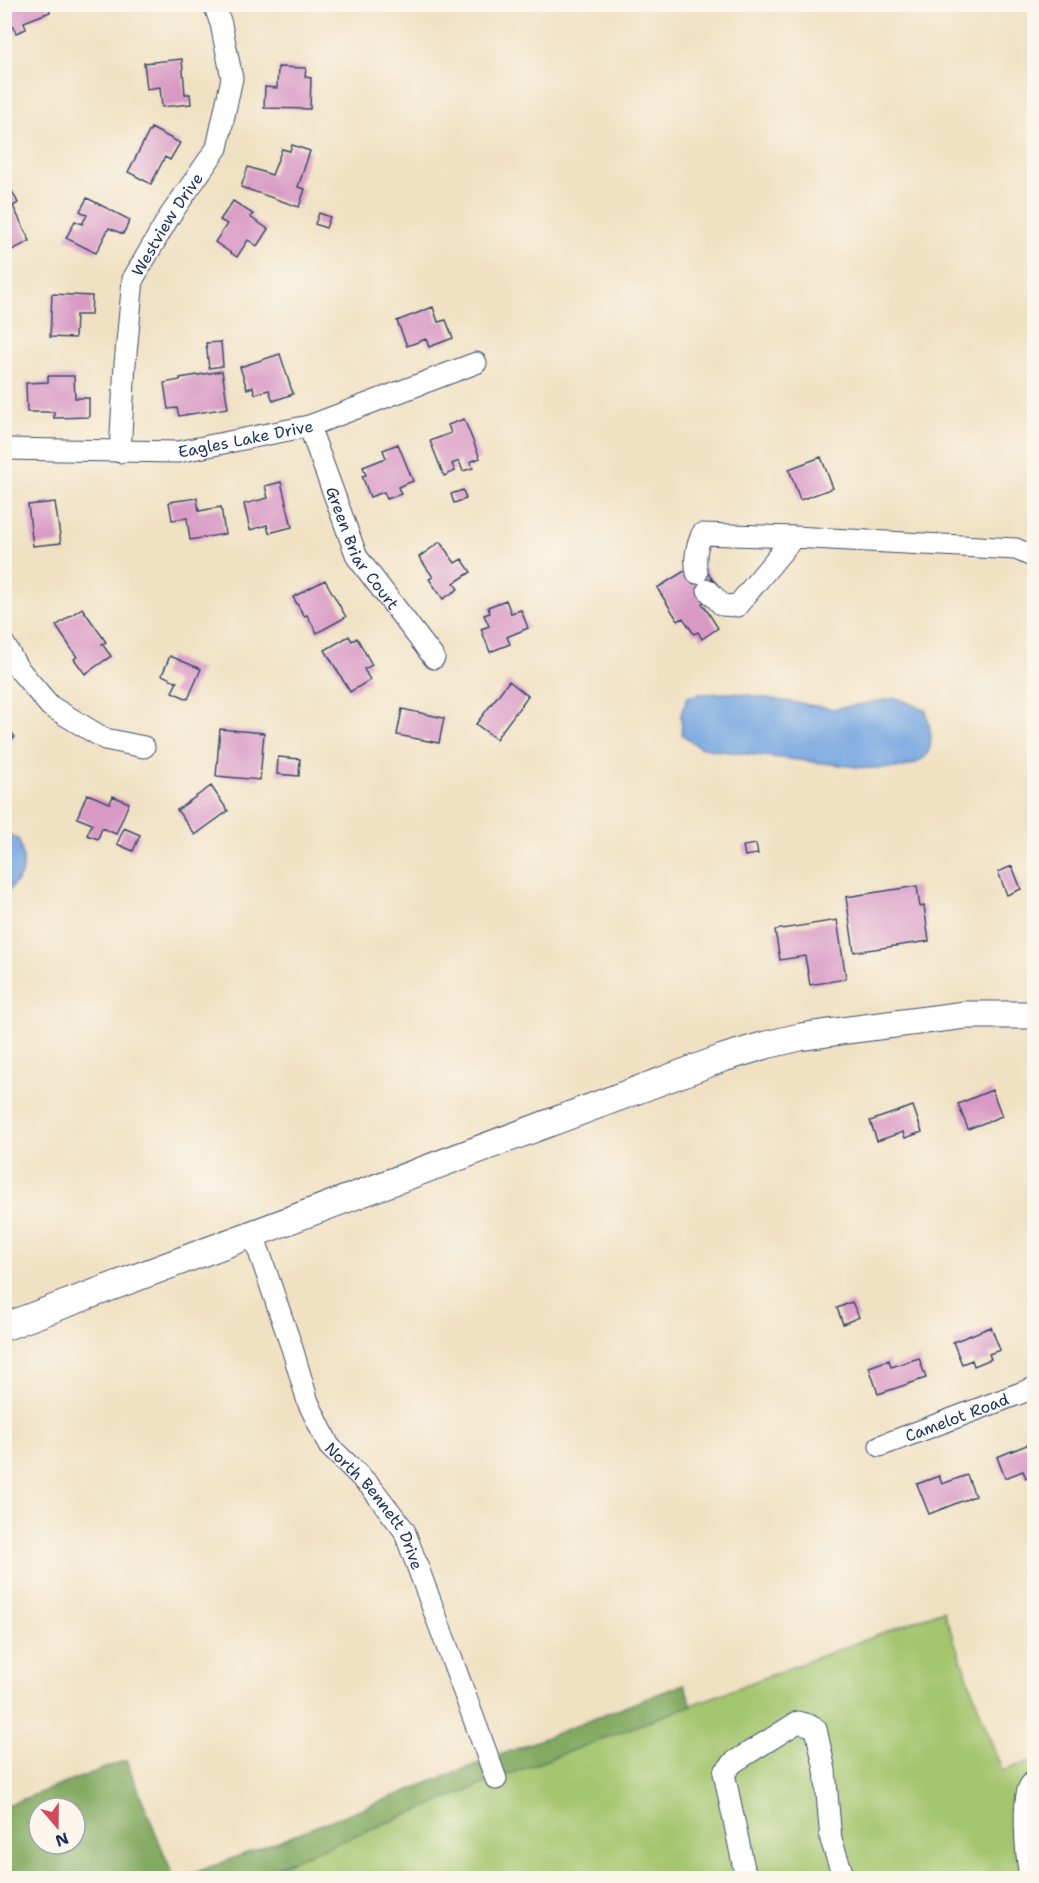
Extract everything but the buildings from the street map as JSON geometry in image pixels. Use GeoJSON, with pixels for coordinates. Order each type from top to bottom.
{"type":"FeatureCollection","features":[{"type":"Feature","properties":{"kind":"main road"},"geometry":{"type":"LineString","coordinates":[[4,1327],[723,1058],[800,1037],[965,1015],[1035,1015]]}},
{"type":"Feature","properties":{"kind":"street","name":"Westview Drive"},"geometry":{"type":"LineString","coordinates":[[120,452],[125,364],[134,279],[169,217],[217,148],[232,78],[221,24],[214,4]]}},
{"type":"Feature","properties":{"kind":"street","name":"Eagles Lake Drive"},"geometry":{"type":"LineString","coordinates":[[4,449],[178,452],[309,426],[476,363]]}},
{"type":"Feature","properties":{"kind":"street","name":"Green Briar Court"},"geometry":{"type":"LineString","coordinates":[[309,426],[357,557],[434,658]]}},
{"type":"Feature","properties":{"kind":"street"},"geometry":{"type":"LineString","coordinates":[[794,537],[737,606],[722,605],[703,581],[695,563],[696,550],[702,534],[794,537],[1016,549],[1035,557]]}},
{"type":"Feature","properties":{"kind":"street"},"geometry":{"type":"LineString","coordinates":[[4,644],[17,667],[50,706],[105,739],[144,747]]}},
{"type":"Feature","properties":{"kind":"street","name":"North Bennett Drive"},"geometry":{"type":"LineString","coordinates":[[253,1234],[308,1402],[329,1446],[371,1487],[404,1530],[496,1779]]}},
{"type":"Feature","properties":{"kind":"street","name":"Camelot Road"},"geometry":{"type":"LineString","coordinates":[[880,1446],[1035,1388]]}},
{"type":"Feature","properties":{"kind":"street"},"geometry":{"type":"LineString","coordinates":[[746,1878],[724,1773],[734,1762],[798,1722],[816,1729],[825,1770],[831,1840],[844,1878]]}},
{"type":"Feature","properties":{"kind":"street"},"geometry":{"type":"LineString","coordinates":[[1031,1878],[1027,1849],[1027,1797],[1029,1786],[1035,1781]]}},
{"type":"Feature","properties":{"kind":"green space"},"geometry":{"type":"Polygon","coordinates":[[[943,1610],[1002,1771],[1034,1760],[1034,1878],[249,1878],[496,1779],[943,1610]]]}},
{"type":"Feature","properties":{"kind":"green space"},"geometry":{"type":"Polygon","coordinates":[[[684,1684],[692,1705],[496,1779],[248,1878],[182,1878],[684,1684]]]}},
{"type":"Feature","properties":{"kind":"green space"},"geometry":{"type":"Polygon","coordinates":[[[126,1760],[174,1878],[5,1878],[5,1806],[27,1798],[27,1856],[87,1856],[87,1796],[31,1796],[126,1760]]]}},
{"type":"Feature","properties":{"kind":"water"},"geometry":{"type":"Polygon","coordinates":[[[735,693],[834,709],[896,698],[926,711],[931,735],[930,747],[926,756],[916,763],[901,768],[866,768],[714,750],[699,747],[682,734],[681,713],[688,697],[700,694],[735,693]]]}},
{"type":"Feature","properties":{"kind":"water"},"geometry":{"type":"Polygon","coordinates":[[[5,832],[19,840],[23,865],[17,881],[5,894],[5,832]]]}}]}
